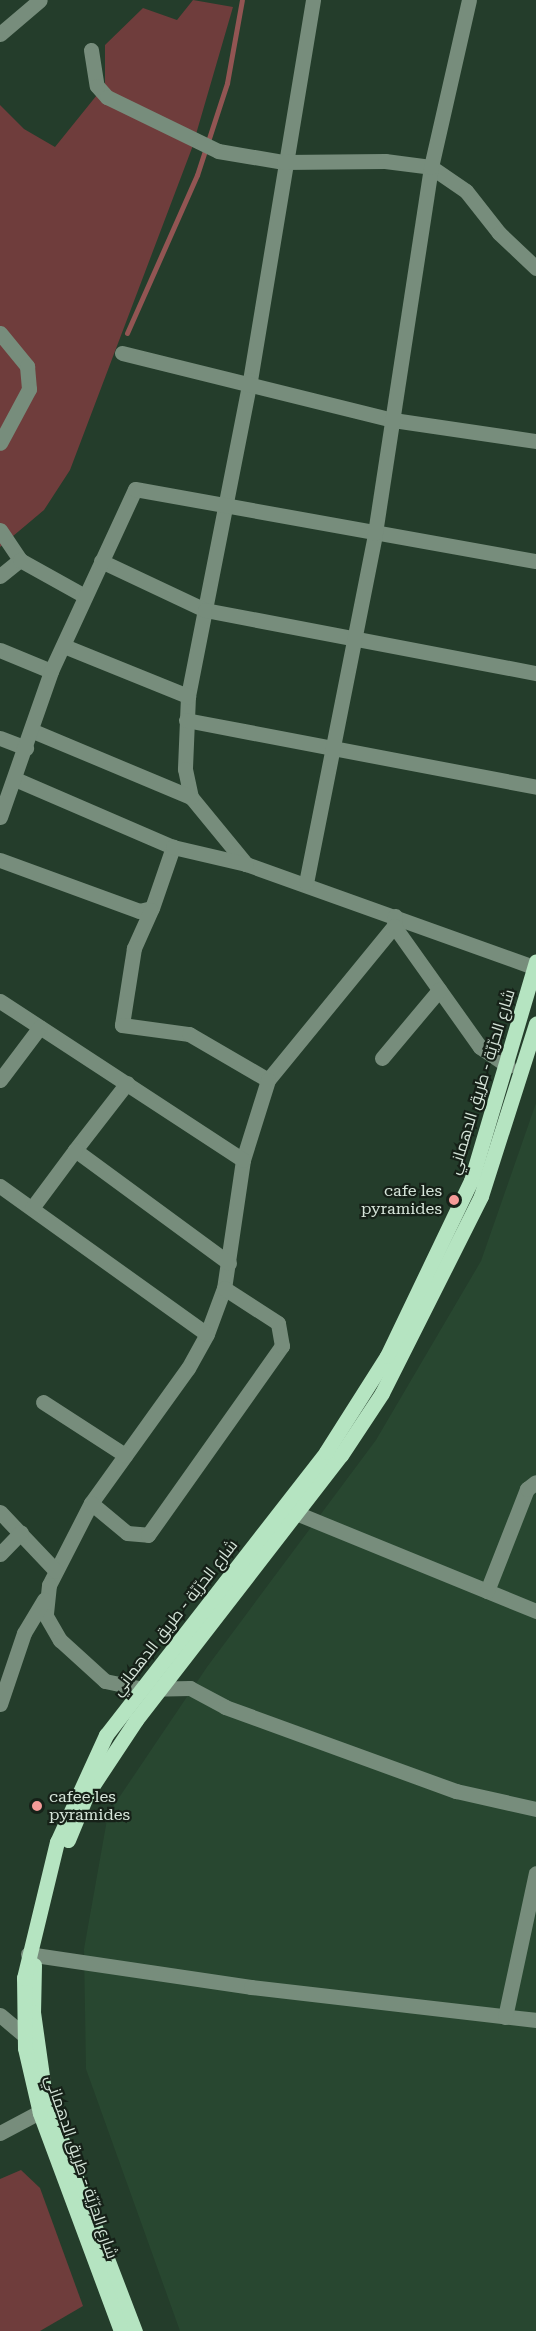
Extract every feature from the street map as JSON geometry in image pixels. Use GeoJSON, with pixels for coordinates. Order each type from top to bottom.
{"type":"FeatureCollection","features":[{"type":"Feature","properties":{"kind":"main road","name":"شارع الحرّيّة - طريق الدهماني"},"geometry":{"type":"LineString","coordinates":[[120,2331],[45,2110],[23,2034],[33,1954],[61,1861],[87,1794],[150,1689],[326,1452],[387,1356],[471,1180],[508,1066],[535,965]]}},
{"type":"Feature","properties":{"kind":"main road","name":"شارع الحرّيّة - طريق الدهماني"},"geometry":{"type":"LineString","coordinates":[[150,1689],[296,1513],[376,1402],[441,1282],[481,1196],[536,1024]]}},
{"type":"Feature","properties":{"kind":"main road","name":"شارع الحرّيّة - طريق الدهماني"},"geometry":{"type":"LineString","coordinates":[[33,1954],[33,2012],[45,2110],[135,2331]]}},
{"type":"Feature","properties":{"kind":"street"},"geometry":{"type":"LineString","coordinates":[[246,864],[191,797],[185,769],[186,720],[188,696],[250,380],[284,162],[313,0]]}},
{"type":"Feature","properties":{"kind":"street"},"geometry":{"type":"LineString","coordinates":[[306,883],[375,533],[431,167],[469,0]]}},
{"type":"Feature","properties":{"kind":"street"},"geometry":{"type":"LineString","coordinates":[[0,34],[36,1]]}},
{"type":"Feature","properties":{"kind":"street"},"geometry":{"type":"LineString","coordinates":[[91,50],[95,79],[107,97],[214,150],[284,162],[385,161],[431,167],[466,191],[498,233],[536,268]]}},
{"type":"Feature","properties":{"kind":"street"},"geometry":{"type":"LineString","coordinates":[[0,333],[27,366],[28,389],[0,443]]}},
{"type":"Feature","properties":{"kind":"street"},"geometry":{"type":"LineString","coordinates":[[122,352],[250,380],[393,420],[536,441]]}},
{"type":"Feature","properties":{"kind":"street"},"geometry":{"type":"LineString","coordinates":[[1,814],[33,731],[51,671],[64,645],[83,595],[135,489],[224,507],[536,561]]}},
{"type":"Feature","properties":{"kind":"street"},"geometry":{"type":"LineString","coordinates":[[0,530],[20,560],[83,595]]}},
{"type":"Feature","properties":{"kind":"street"},"geometry":{"type":"LineString","coordinates":[[0,576],[20,560]]}},
{"type":"Feature","properties":{"kind":"street"},"geometry":{"type":"LineString","coordinates":[[101,561],[205,610],[353,642],[536,673]]}},
{"type":"Feature","properties":{"kind":"street"},"geometry":{"type":"LineString","coordinates":[[64,645],[188,696]]}},
{"type":"Feature","properties":{"kind":"street"},"geometry":{"type":"LineString","coordinates":[[0,650],[51,671]]}},
{"type":"Feature","properties":{"kind":"street"},"geometry":{"type":"LineString","coordinates":[[186,720],[536,787]]}},
{"type":"Feature","properties":{"kind":"street"},"geometry":{"type":"LineString","coordinates":[[33,731],[191,797]]}},
{"type":"Feature","properties":{"kind":"street"},"geometry":{"type":"LineString","coordinates":[[0,738],[26,748]]}},
{"type":"Feature","properties":{"kind":"street"},"geometry":{"type":"LineString","coordinates":[[15,779],[173,848],[246,864],[306,883],[395,921],[535,965]]}},
{"type":"Feature","properties":{"kind":"street"},"geometry":{"type":"LineString","coordinates":[[173,848],[151,910],[134,948],[122,1025],[189,1034],[268,1080]]}},
{"type":"Feature","properties":{"kind":"street"},"geometry":{"type":"LineString","coordinates":[[0,860],[112,904],[151,910]]}},
{"type":"Feature","properties":{"kind":"street"},"geometry":{"type":"LineString","coordinates":[[395,921],[439,990],[480,1047],[508,1066]]}},
{"type":"Feature","properties":{"kind":"street"},"geometry":{"type":"LineString","coordinates":[[0,1704],[24,1634],[44,1600],[56,1571],[91,1503],[207,1334],[224,1288],[243,1160],[268,1080],[395,921]]}},
{"type":"Feature","properties":{"kind":"street"},"geometry":{"type":"LineString","coordinates":[[382,1058],[439,990]]}},
{"type":"Feature","properties":{"kind":"street"},"geometry":{"type":"LineString","coordinates":[[0,1001],[243,1160]]}},
{"type":"Feature","properties":{"kind":"street"},"geometry":{"type":"LineString","coordinates":[[0,1080],[40,1027]]}},
{"type":"Feature","properties":{"kind":"street"},"geometry":{"type":"LineString","coordinates":[[32,1208],[127,1083]]}},
{"type":"Feature","properties":{"kind":"street"},"geometry":{"type":"LineString","coordinates":[[75,1150],[229,1263]]}},
{"type":"Feature","properties":{"kind":"street"},"geometry":{"type":"LineString","coordinates":[[0,1186],[207,1334]]}},
{"type":"Feature","properties":{"kind":"street"},"geometry":{"type":"LineString","coordinates":[[91,1503],[128,1533],[148,1535],[282,1346],[278,1323],[224,1288]]}},
{"type":"Feature","properties":{"kind":"street"},"geometry":{"type":"LineString","coordinates":[[42,1402],[125,1455]]}},
{"type":"Feature","properties":{"kind":"street"},"geometry":{"type":"LineString","coordinates":[[487,1591],[527,1489],[536,1482]]}},
{"type":"Feature","properties":{"kind":"street"},"geometry":{"type":"LineString","coordinates":[[0,1512],[56,1571]]}},
{"type":"Feature","properties":{"kind":"street"},"geometry":{"type":"LineString","coordinates":[[296,1513],[536,1611]]}},
{"type":"Feature","properties":{"kind":"street"},"geometry":{"type":"LineString","coordinates":[[0,1554],[21,1532]]}},
{"type":"Feature","properties":{"kind":"street"},"geometry":{"type":"LineString","coordinates":[[44,1600],[51,1627],[86,1667],[105,1680],[150,1689],[190,1688],[225,1707],[456,1791],[536,1809]]}},
{"type":"Feature","properties":{"kind":"street"},"geometry":{"type":"LineString","coordinates":[[505,2017],[536,1873]]}},
{"type":"Feature","properties":{"kind":"street"},"geometry":{"type":"LineString","coordinates":[[33,1954],[536,2020]]}},
{"type":"Feature","properties":{"kind":"street"},"geometry":{"type":"LineString","coordinates":[[0,2015],[23,2034]]}},
{"type":"Feature","properties":{"kind":"street"},"geometry":{"type":"LineString","coordinates":[[0,2133],[45,2110]]}},
{"type":"Feature","properties":{"kind":"shaded area"},"geometry":{"type":"Polygon","coordinates":[[[193,0],[233,7],[192,148],[70,470],[44,510],[0,547],[0,105],[24,129],[55,147],[105,85],[105,45],[143,8],[177,20],[193,0]]]}},
{"type":"Feature","properties":{"kind":"shaded area"},"geometry":{"type":"Polygon","coordinates":[[[536,1103],[536,2331],[180,2331],[86,2069],[84,1949],[108,1814],[207,1667],[376,1440],[481,1261],[536,1103]]]}},
{"type":"Feature","properties":{"kind":"shaded area"},"geometry":{"type":"Polygon","coordinates":[[[21,2170],[40,2188],[83,2306],[40,2331],[0,2331],[0,2179],[21,2170]]]}},
{"type":"Feature","properties":{"kind":"waterway"},"geometry":{"type":"LineString","coordinates":[[127,333],[197,175],[227,83],[242,0]]}},
{"type":"Feature","properties":{"kind":"place","name":"cafe les pyramides"},"geometry":{"type":"Point","coordinates":[454,1200]}},
{"type":"Feature","properties":{"kind":"place","name":"cafee les pyramides"},"geometry":{"type":"Point","coordinates":[37,1806]}}]}
